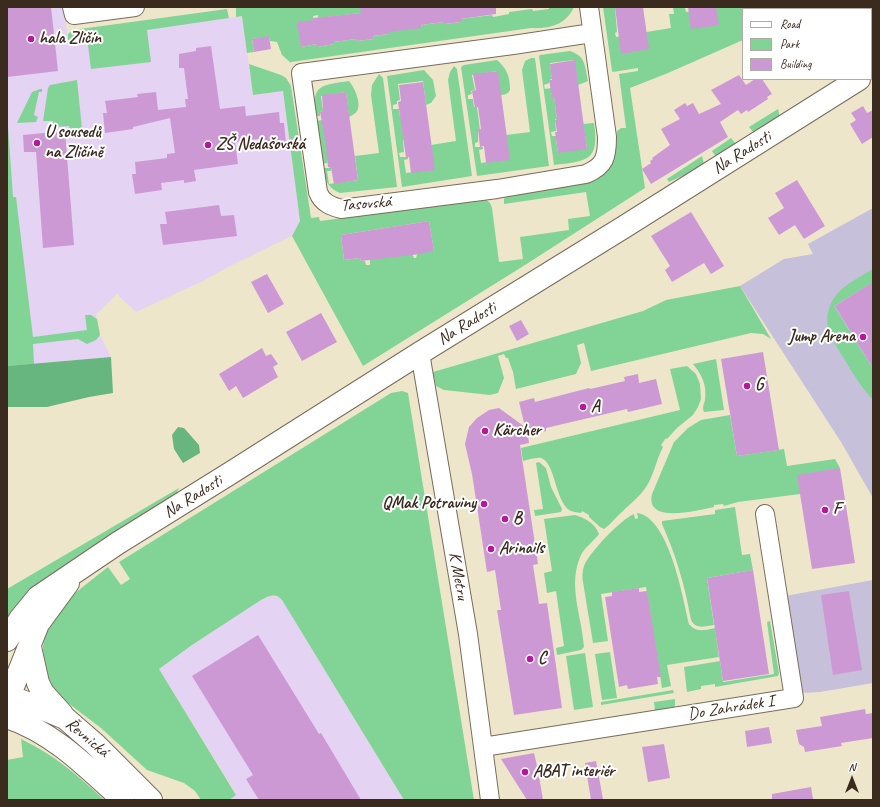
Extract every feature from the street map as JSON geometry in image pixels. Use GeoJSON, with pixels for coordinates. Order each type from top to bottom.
{"type":"FeatureCollection","features":[{"type":"Feature","properties":{"kind":"main road","name":"Na Radosti"},"geometry":{"type":"LineString","coordinates":[[7,640],[20,619],[38,597],[118,543],[857,80]]}},
{"type":"Feature","properties":{"kind":"main road","name":"Na Radosti"},"geometry":{"type":"LineString","coordinates":[[7,703],[38,624],[76,572]]}},
{"type":"Feature","properties":{"kind":"main road"},"geometry":{"type":"LineString","coordinates":[[30,647],[38,683],[43,693],[65,718]]}},
{"type":"Feature","properties":{"kind":"main road","name":"Řevnická"},"geometry":{"type":"LineString","coordinates":[[7,703],[65,718],[95,744],[151,800]]}},
{"type":"Feature","properties":{"kind":"main road","name":"Řevnická"},"geometry":{"type":"LineString","coordinates":[[7,703],[42,733],[70,752],[123,800]]}},
{"type":"Feature","properties":{"kind":"street"},"geometry":{"type":"LineString","coordinates":[[73,11],[134,7]]}},
{"type":"Feature","properties":{"kind":"street","name":"Tasovská"},"geometry":{"type":"LineString","coordinates":[[588,7],[592,33],[607,137],[606,155],[604,161],[597,168],[586,174],[497,189],[341,209],[331,206],[320,198],[301,73],[592,33]]}},
{"type":"Feature","properties":{"kind":"street","name":"K Metru"},"geometry":{"type":"LineString","coordinates":[[420,353],[468,634],[490,800]]}},
{"type":"Feature","properties":{"kind":"street","name":"Do Zahrádek I"},"geometry":{"type":"LineString","coordinates":[[483,747],[794,698],[765,514]]}},
{"type":"Feature","properties":{"kind":"shaded area"},"geometry":{"type":"Polygon","coordinates":[[[7,7],[64,7],[68,40],[242,16],[253,95],[283,91],[300,221],[292,236],[228,267],[203,281],[136,312],[117,294],[96,315],[100,335],[111,357],[7,366],[7,7]]]}},
{"type":"Feature","properties":{"kind":"shaded area"},"geometry":{"type":"Polygon","coordinates":[[[873,208],[873,498],[841,442],[740,286],[784,259],[813,254],[808,244],[873,208]]]}},
{"type":"Feature","properties":{"kind":"shaded area"},"geometry":{"type":"Polygon","coordinates":[[[873,580],[873,683],[820,692],[802,693],[785,596],[873,580]]]}},
{"type":"Feature","properties":{"kind":"shaded area"},"geometry":{"type":"Polygon","coordinates":[[[271,596],[280,597],[282,600],[404,800],[229,800],[236,794],[159,669],[192,645],[261,600],[271,596]]]}},
{"type":"Feature","properties":{"kind":"green space"},"geometry":{"type":"Polygon","coordinates":[[[385,7],[361,13],[318,18],[318,15],[313,16],[314,20],[301,47],[317,44],[317,47],[334,44],[334,42],[356,39],[357,41],[374,39],[373,36],[389,34],[389,30],[422,27],[421,25],[444,22],[445,24],[461,22],[461,19],[492,15],[493,17],[509,14],[509,12],[532,9],[533,11],[549,9],[549,7],[574,7],[571,13],[562,22],[550,27],[531,28],[291,63],[282,55],[277,42],[270,41],[269,37],[252,39],[254,52],[247,53],[242,16],[236,17],[236,8],[385,7]]]}},
{"type":"Feature","properties":{"kind":"green space"},"geometry":{"type":"Polygon","coordinates":[[[603,7],[615,7],[616,37],[671,28],[669,14],[674,14],[673,7],[687,7],[685,8],[686,12],[722,7],[816,7],[742,8],[742,40],[630,88],[645,188],[363,366],[292,236],[300,221],[283,91],[253,95],[249,64],[281,75],[286,78],[291,86],[311,218],[319,217],[320,221],[485,199],[490,203],[492,208],[499,262],[523,259],[520,237],[569,230],[568,219],[590,216],[586,192],[504,204],[504,199],[509,193],[612,160],[616,146],[617,131],[621,128],[626,128],[619,74],[638,71],[638,68],[613,72],[603,7]],[[429,221],[341,235],[344,260],[360,258],[361,261],[365,261],[366,265],[370,265],[370,259],[412,254],[414,258],[416,258],[418,251],[434,251],[429,221]]]}},
{"type":"Feature","properties":{"kind":"green space"},"geometry":{"type":"Polygon","coordinates":[[[227,9],[229,18],[147,30],[151,62],[91,69],[87,37],[68,40],[68,34],[73,30],[227,9]]]}},
{"type":"Feature","properties":{"kind":"green space"},"geometry":{"type":"Polygon","coordinates":[[[570,51],[582,59],[588,81],[578,85],[574,60],[550,63],[552,79],[549,80],[549,83],[544,85],[545,89],[551,88],[552,96],[554,96],[557,119],[555,119],[556,131],[551,132],[552,136],[557,136],[556,140],[558,152],[587,148],[583,124],[594,123],[595,145],[588,157],[582,160],[554,165],[539,56],[570,51]]]}},
{"type":"Feature","properties":{"kind":"green space"},"geometry":{"type":"Polygon","coordinates":[[[535,58],[549,166],[477,176],[461,67],[464,65],[497,60],[506,70],[509,81],[510,90],[506,94],[500,95],[497,71],[472,75],[475,90],[471,91],[472,94],[468,95],[468,99],[473,99],[474,107],[477,107],[480,130],[478,130],[478,142],[475,143],[475,147],[483,147],[483,149],[479,150],[481,163],[509,159],[506,135],[530,132],[522,70],[525,61],[535,58]]]}},
{"type":"Feature","properties":{"kind":"green space"},"geometry":{"type":"Polygon","coordinates":[[[454,66],[457,69],[472,176],[402,187],[387,76],[424,70],[433,80],[436,96],[431,103],[426,105],[423,81],[398,84],[400,100],[397,101],[397,104],[393,105],[393,109],[399,109],[400,117],[403,117],[405,140],[403,140],[404,152],[399,153],[400,157],[408,157],[408,159],[404,160],[406,173],[434,169],[431,145],[456,141],[448,80],[450,72],[454,66]]]}},
{"type":"Feature","properties":{"kind":"green space"},"geometry":{"type":"Polygon","coordinates":[[[379,74],[383,78],[397,187],[340,193],[328,184],[323,168],[331,168],[331,171],[327,171],[329,184],[358,180],[355,156],[379,153],[371,95],[372,85],[379,74]]]}},
{"type":"Feature","properties":{"kind":"green space"},"geometry":{"type":"Polygon","coordinates":[[[77,80],[81,131],[70,132],[69,126],[54,127],[53,121],[43,121],[48,88],[50,85],[77,80]]]}},
{"type":"Feature","properties":{"kind":"green space"},"geometry":{"type":"Polygon","coordinates":[[[349,81],[355,91],[359,104],[356,112],[349,117],[346,92],[321,96],[323,111],[320,112],[320,116],[316,116],[315,98],[320,88],[326,85],[349,81]]]}},
{"type":"Feature","properties":{"kind":"green space"},"geometry":{"type":"Polygon","coordinates":[[[42,89],[42,92],[39,92],[34,115],[38,117],[36,122],[17,123],[32,92],[42,89]]]}},
{"type":"Feature","properties":{"kind":"green space"},"geometry":{"type":"Polygon","coordinates":[[[778,109],[780,117],[754,133],[749,127],[778,109]]]}},
{"type":"Feature","properties":{"kind":"green space"},"geometry":{"type":"Polygon","coordinates":[[[7,112],[13,197],[16,197],[33,337],[87,330],[85,315],[91,315],[97,319],[100,335],[96,340],[87,344],[78,339],[33,344],[34,364],[7,366],[7,112]]]}},
{"type":"Feature","properties":{"kind":"green space"},"geometry":{"type":"Polygon","coordinates":[[[322,120],[329,151],[327,163],[322,164],[316,121],[322,120]]]}},
{"type":"Feature","properties":{"kind":"green space"},"geometry":{"type":"Polygon","coordinates":[[[731,138],[736,144],[716,157],[712,151],[731,138]]]}},
{"type":"Feature","properties":{"kind":"green space"},"geometry":{"type":"Polygon","coordinates":[[[702,156],[704,164],[669,182],[667,179],[702,156]]]}},
{"type":"Feature","properties":{"kind":"green space"},"geometry":{"type":"Polygon","coordinates":[[[873,269],[873,282],[834,306],[873,369],[873,400],[857,379],[835,344],[830,334],[827,318],[830,305],[838,293],[873,269]]]}},
{"type":"Feature","properties":{"kind":"green space"},"geometry":{"type":"Polygon","coordinates":[[[740,286],[771,339],[763,334],[751,333],[591,371],[584,343],[577,345],[581,363],[576,374],[516,389],[513,372],[508,358],[506,358],[504,354],[498,356],[504,378],[498,393],[490,395],[444,390],[436,386],[433,372],[643,311],[666,300],[740,286]]]}},
{"type":"Feature","properties":{"kind":"green space"},"geometry":{"type":"Polygon","coordinates":[[[111,357],[113,393],[47,407],[7,407],[7,366],[111,357]]]}},
{"type":"Feature","properties":{"kind":"green space"},"geometry":{"type":"Polygon","coordinates":[[[716,359],[724,410],[704,412],[704,385],[699,372],[693,364],[716,359]]]}},
{"type":"Feature","properties":{"kind":"green space"},"geometry":{"type":"Polygon","coordinates":[[[687,366],[696,374],[700,384],[701,399],[698,407],[693,415],[677,428],[667,439],[666,438],[661,445],[663,447],[651,478],[644,490],[604,529],[589,517],[589,515],[582,511],[581,513],[570,511],[564,505],[546,461],[541,458],[534,458],[523,461],[521,448],[680,410],[670,369],[687,366]]]}},
{"type":"Feature","properties":{"kind":"green space"},"geometry":{"type":"Polygon","coordinates":[[[402,391],[408,393],[474,800],[404,800],[282,600],[275,595],[261,600],[192,645],[159,669],[236,795],[229,800],[201,800],[195,791],[184,783],[147,770],[101,728],[68,703],[53,687],[44,668],[43,647],[46,632],[61,609],[75,593],[108,567],[121,585],[130,579],[119,562],[391,393],[402,391]]]}},
{"type":"Feature","properties":{"kind":"green space"},"geometry":{"type":"Polygon","coordinates":[[[730,415],[737,456],[784,449],[787,466],[835,459],[840,468],[800,494],[738,502],[724,506],[723,504],[714,505],[714,507],[686,512],[664,513],[656,510],[652,504],[652,494],[674,442],[688,428],[701,420],[730,415]]]}},
{"type":"Feature","properties":{"kind":"green space"},"geometry":{"type":"Polygon","coordinates":[[[178,427],[184,428],[199,445],[200,453],[183,463],[174,449],[172,435],[178,427]]]}},
{"type":"Feature","properties":{"kind":"green space"},"geometry":{"type":"Polygon","coordinates":[[[539,462],[546,468],[551,487],[562,509],[561,512],[535,516],[534,510],[543,509],[536,463],[539,462]]]}},
{"type":"Feature","properties":{"kind":"green space"},"geometry":{"type":"Polygon","coordinates":[[[179,488],[175,496],[27,593],[7,617],[7,589],[179,488]]]}},
{"type":"Feature","properties":{"kind":"green space"},"geometry":{"type":"Polygon","coordinates":[[[735,507],[742,555],[750,554],[753,570],[707,578],[714,625],[698,626],[691,620],[680,571],[662,521],[715,514],[715,510],[735,507]]]}},
{"type":"Feature","properties":{"kind":"green space"},"geometry":{"type":"Polygon","coordinates":[[[637,513],[648,518],[658,528],[666,543],[673,560],[689,624],[698,630],[715,628],[719,657],[667,665],[671,686],[662,688],[646,587],[601,594],[608,641],[593,643],[583,580],[584,566],[592,553],[621,522],[634,514],[635,519],[638,518],[637,513]]]}},
{"type":"Feature","properties":{"kind":"green space"},"geometry":{"type":"Polygon","coordinates":[[[575,515],[589,522],[595,527],[599,534],[581,555],[575,578],[576,601],[584,647],[581,650],[557,655],[556,648],[564,646],[556,591],[547,593],[544,573],[552,571],[544,519],[575,515]]]}},
{"type":"Feature","properties":{"kind":"green space"},"geometry":{"type":"Polygon","coordinates":[[[770,621],[779,673],[778,676],[715,687],[715,684],[701,686],[701,689],[687,692],[684,667],[720,661],[723,682],[774,674],[767,622],[770,621]]]}},
{"type":"Feature","properties":{"kind":"green space"},"geometry":{"type":"Polygon","coordinates":[[[610,652],[617,698],[602,700],[595,654],[610,652]]]}},
{"type":"Feature","properties":{"kind":"green space"},"geometry":{"type":"Polygon","coordinates":[[[585,653],[593,707],[574,710],[566,656],[585,653]]]}},
{"type":"Feature","properties":{"kind":"green space"},"geometry":{"type":"Polygon","coordinates":[[[673,690],[674,693],[601,705],[601,702],[673,690]]]}},
{"type":"Feature","properties":{"kind":"green space"},"geometry":{"type":"Polygon","coordinates":[[[675,699],[675,706],[673,708],[655,711],[654,702],[675,699]]]}},
{"type":"Feature","properties":{"kind":"green space"},"geometry":{"type":"Polygon","coordinates":[[[21,739],[44,751],[65,766],[104,800],[7,800],[7,760],[23,757],[21,739]]]}},
{"type":"Feature","properties":{"kind":"building","name":"hala Zličín"},"geometry":{"type":"Polygon","coordinates":[[[7,7],[51,7],[58,71],[7,77],[7,7]]]}},
{"type":"Feature","properties":{"kind":"building"},"geometry":{"type":"Polygon","coordinates":[[[496,7],[496,14],[461,19],[461,22],[444,24],[444,22],[421,25],[422,28],[389,32],[389,34],[373,36],[374,39],[357,41],[356,39],[334,42],[334,44],[317,47],[317,44],[301,47],[297,22],[314,20],[313,18],[361,13],[360,8],[496,7]]]}},
{"type":"Feature","properties":{"kind":"building"},"geometry":{"type":"Polygon","coordinates":[[[615,7],[643,7],[649,49],[621,54],[615,7]]]}},
{"type":"Feature","properties":{"kind":"building"},"geometry":{"type":"Polygon","coordinates":[[[688,7],[716,7],[719,25],[691,29],[688,7]]]}},
{"type":"Feature","properties":{"kind":"building"},"geometry":{"type":"Polygon","coordinates":[[[269,36],[271,49],[254,52],[252,39],[269,36]]]}},
{"type":"Feature","properties":{"kind":"building","name":"ZŠ Nedašovská"},"geometry":{"type":"Polygon","coordinates":[[[211,46],[220,109],[245,106],[246,116],[279,112],[280,123],[284,123],[286,143],[259,146],[258,139],[235,142],[238,164],[194,170],[196,181],[184,183],[184,180],[161,183],[162,190],[135,194],[132,174],[136,174],[135,162],[167,158],[167,154],[175,153],[170,118],[133,127],[133,129],[105,133],[103,113],[107,113],[105,101],[138,97],[137,94],[156,92],[158,110],[186,107],[185,99],[188,99],[184,68],[179,68],[179,54],[196,51],[196,48],[211,46]]]}},
{"type":"Feature","properties":{"kind":"building"},"geometry":{"type":"Polygon","coordinates":[[[575,60],[587,149],[558,153],[555,132],[557,132],[555,120],[557,119],[554,97],[552,97],[549,80],[552,80],[550,64],[575,60]]]}},
{"type":"Feature","properties":{"kind":"building"},"geometry":{"type":"Polygon","coordinates":[[[498,71],[510,160],[486,163],[484,146],[480,147],[478,130],[481,129],[478,107],[475,108],[472,91],[476,90],[473,74],[498,71]]]}},
{"type":"Feature","properties":{"kind":"building"},"geometry":{"type":"Polygon","coordinates":[[[739,75],[746,85],[754,80],[763,80],[772,94],[767,97],[768,99],[748,112],[747,110],[741,114],[738,110],[720,122],[728,137],[651,184],[642,169],[651,163],[650,161],[653,159],[652,158],[670,145],[661,129],[680,119],[674,110],[685,103],[687,106],[693,103],[699,114],[721,104],[711,90],[739,75]]]}},
{"type":"Feature","properties":{"kind":"building"},"geometry":{"type":"Polygon","coordinates":[[[423,82],[435,170],[411,173],[409,157],[406,158],[398,102],[401,101],[399,85],[423,82]]]}},
{"type":"Feature","properties":{"kind":"building"},"geometry":{"type":"Polygon","coordinates":[[[346,92],[358,180],[334,184],[331,168],[328,167],[326,150],[327,151],[320,112],[323,111],[322,95],[346,92]]]}},
{"type":"Feature","properties":{"kind":"building"},"geometry":{"type":"Polygon","coordinates":[[[863,106],[867,113],[873,110],[873,137],[862,144],[850,124],[856,120],[851,113],[863,106]]]}},
{"type":"Feature","properties":{"kind":"building"},"geometry":{"type":"Polygon","coordinates":[[[65,131],[74,245],[43,248],[36,152],[24,152],[23,135],[65,131]]]}},
{"type":"Feature","properties":{"kind":"building"},"geometry":{"type":"Polygon","coordinates":[[[797,180],[825,226],[804,239],[795,225],[779,235],[768,218],[784,208],[775,193],[797,180]]]}},
{"type":"Feature","properties":{"kind":"building"},"geometry":{"type":"Polygon","coordinates":[[[219,205],[221,216],[234,215],[237,236],[163,245],[160,224],[167,224],[165,212],[219,205]]]}},
{"type":"Feature","properties":{"kind":"building"},"geometry":{"type":"Polygon","coordinates":[[[691,212],[724,266],[711,274],[704,263],[672,282],[665,270],[670,266],[651,236],[691,212]]]}},
{"type":"Feature","properties":{"kind":"building"},"geometry":{"type":"Polygon","coordinates":[[[429,221],[434,251],[361,261],[360,258],[344,260],[341,235],[429,221]]]}},
{"type":"Feature","properties":{"kind":"building"},"geometry":{"type":"Polygon","coordinates":[[[267,274],[284,304],[268,313],[251,282],[267,274]]]}},
{"type":"Feature","properties":{"kind":"building","name":"Jump Arena"},"geometry":{"type":"Polygon","coordinates":[[[873,282],[873,368],[835,306],[873,282]]]}},
{"type":"Feature","properties":{"kind":"building"},"geometry":{"type":"Polygon","coordinates":[[[321,313],[337,342],[302,361],[286,332],[321,313]]]}},
{"type":"Feature","properties":{"kind":"building"},"geometry":{"type":"Polygon","coordinates":[[[521,320],[529,334],[517,341],[509,326],[521,320]]]}},
{"type":"Feature","properties":{"kind":"building"},"geometry":{"type":"Polygon","coordinates":[[[262,348],[266,356],[271,354],[278,364],[273,367],[278,377],[243,398],[236,386],[229,391],[219,374],[262,348]]]}},
{"type":"Feature","properties":{"kind":"building","name":"G"},"geometry":{"type":"Polygon","coordinates":[[[763,352],[779,450],[737,456],[721,359],[763,352]]]}},
{"type":"Feature","properties":{"kind":"building"},"geometry":{"type":"Polygon","coordinates":[[[638,374],[639,383],[656,379],[662,404],[628,412],[627,409],[546,428],[546,431],[528,436],[529,443],[520,445],[538,564],[533,565],[539,604],[547,603],[562,708],[514,715],[497,610],[501,610],[495,570],[487,572],[472,474],[465,444],[469,427],[477,418],[489,410],[499,408],[525,427],[519,402],[534,398],[535,402],[589,388],[625,381],[624,377],[638,374]]]}},
{"type":"Feature","properties":{"kind":"building","name":"F"},"geometry":{"type":"Polygon","coordinates":[[[840,468],[855,563],[812,569],[797,475],[840,468]]]}},
{"type":"Feature","properties":{"kind":"building"},"geometry":{"type":"Polygon","coordinates":[[[753,570],[769,674],[723,681],[707,578],[753,570]]]}},
{"type":"Feature","properties":{"kind":"building"},"geometry":{"type":"Polygon","coordinates":[[[639,588],[639,592],[647,591],[661,677],[657,677],[658,684],[628,689],[627,685],[619,687],[605,597],[612,596],[612,592],[639,588]]]}},
{"type":"Feature","properties":{"kind":"building"},"geometry":{"type":"Polygon","coordinates":[[[849,591],[862,670],[833,675],[821,595],[849,591]]]}},
{"type":"Feature","properties":{"kind":"building"},"geometry":{"type":"Polygon","coordinates":[[[258,635],[319,734],[321,733],[361,800],[259,800],[246,779],[253,775],[192,676],[258,635]]]}},
{"type":"Feature","properties":{"kind":"building"},"geometry":{"type":"Polygon","coordinates":[[[865,709],[866,714],[873,713],[873,738],[841,743],[842,746],[805,752],[804,747],[799,744],[796,730],[822,726],[820,717],[865,709]]]}},
{"type":"Feature","properties":{"kind":"building"},"geometry":{"type":"Polygon","coordinates":[[[769,727],[772,743],[747,747],[745,731],[769,727]]]}},
{"type":"Feature","properties":{"kind":"building"},"geometry":{"type":"Polygon","coordinates":[[[664,744],[670,778],[648,782],[642,747],[664,744]]]}},
{"type":"Feature","properties":{"kind":"building"},"geometry":{"type":"Polygon","coordinates":[[[534,753],[543,800],[527,800],[501,759],[534,753]]]}},
{"type":"Feature","properties":{"kind":"building"},"geometry":{"type":"Polygon","coordinates":[[[596,761],[603,799],[591,800],[585,763],[596,761]]]}},
{"type":"Feature","properties":{"kind":"building"},"geometry":{"type":"Polygon","coordinates":[[[811,787],[813,799],[772,800],[772,794],[811,787]]]}},
{"type":"Feature","properties":{"kind":"place","name":"hala Zličín"},"geometry":{"type":"Point","coordinates":[31,39]}},
{"type":"Feature","properties":{"kind":"place","name":"U sousedů na Zličíně"},"geometry":{"type":"Point","coordinates":[37,143]}},
{"type":"Feature","properties":{"kind":"place","name":"ZŠ Nedašovská"},"geometry":{"type":"Point","coordinates":[208,145]}},
{"type":"Feature","properties":{"kind":"place","name":"Jump Arena"},"geometry":{"type":"Point","coordinates":[863,337]}},
{"type":"Feature","properties":{"kind":"place","name":"G"},"geometry":{"type":"Point","coordinates":[747,386]}},
{"type":"Feature","properties":{"kind":"place","name":"A"},"geometry":{"type":"Point","coordinates":[583,407]}},
{"type":"Feature","properties":{"kind":"place","name":"Kärcher"},"geometry":{"type":"Point","coordinates":[485,431]}},
{"type":"Feature","properties":{"kind":"place","name":"QMak Potraviny"},"geometry":{"type":"Point","coordinates":[484,504]}},
{"type":"Feature","properties":{"kind":"place","name":"F"},"geometry":{"type":"Point","coordinates":[825,510]}},
{"type":"Feature","properties":{"kind":"place","name":"B"},"geometry":{"type":"Point","coordinates":[505,519]}},
{"type":"Feature","properties":{"kind":"place","name":"Arinails"},"geometry":{"type":"Point","coordinates":[491,549]}},
{"type":"Feature","properties":{"kind":"place","name":"C"},"geometry":{"type":"Point","coordinates":[530,659]}},
{"type":"Feature","properties":{"kind":"place","name":"ABAT interiér"},"geometry":{"type":"Point","coordinates":[525,772]}}]}
